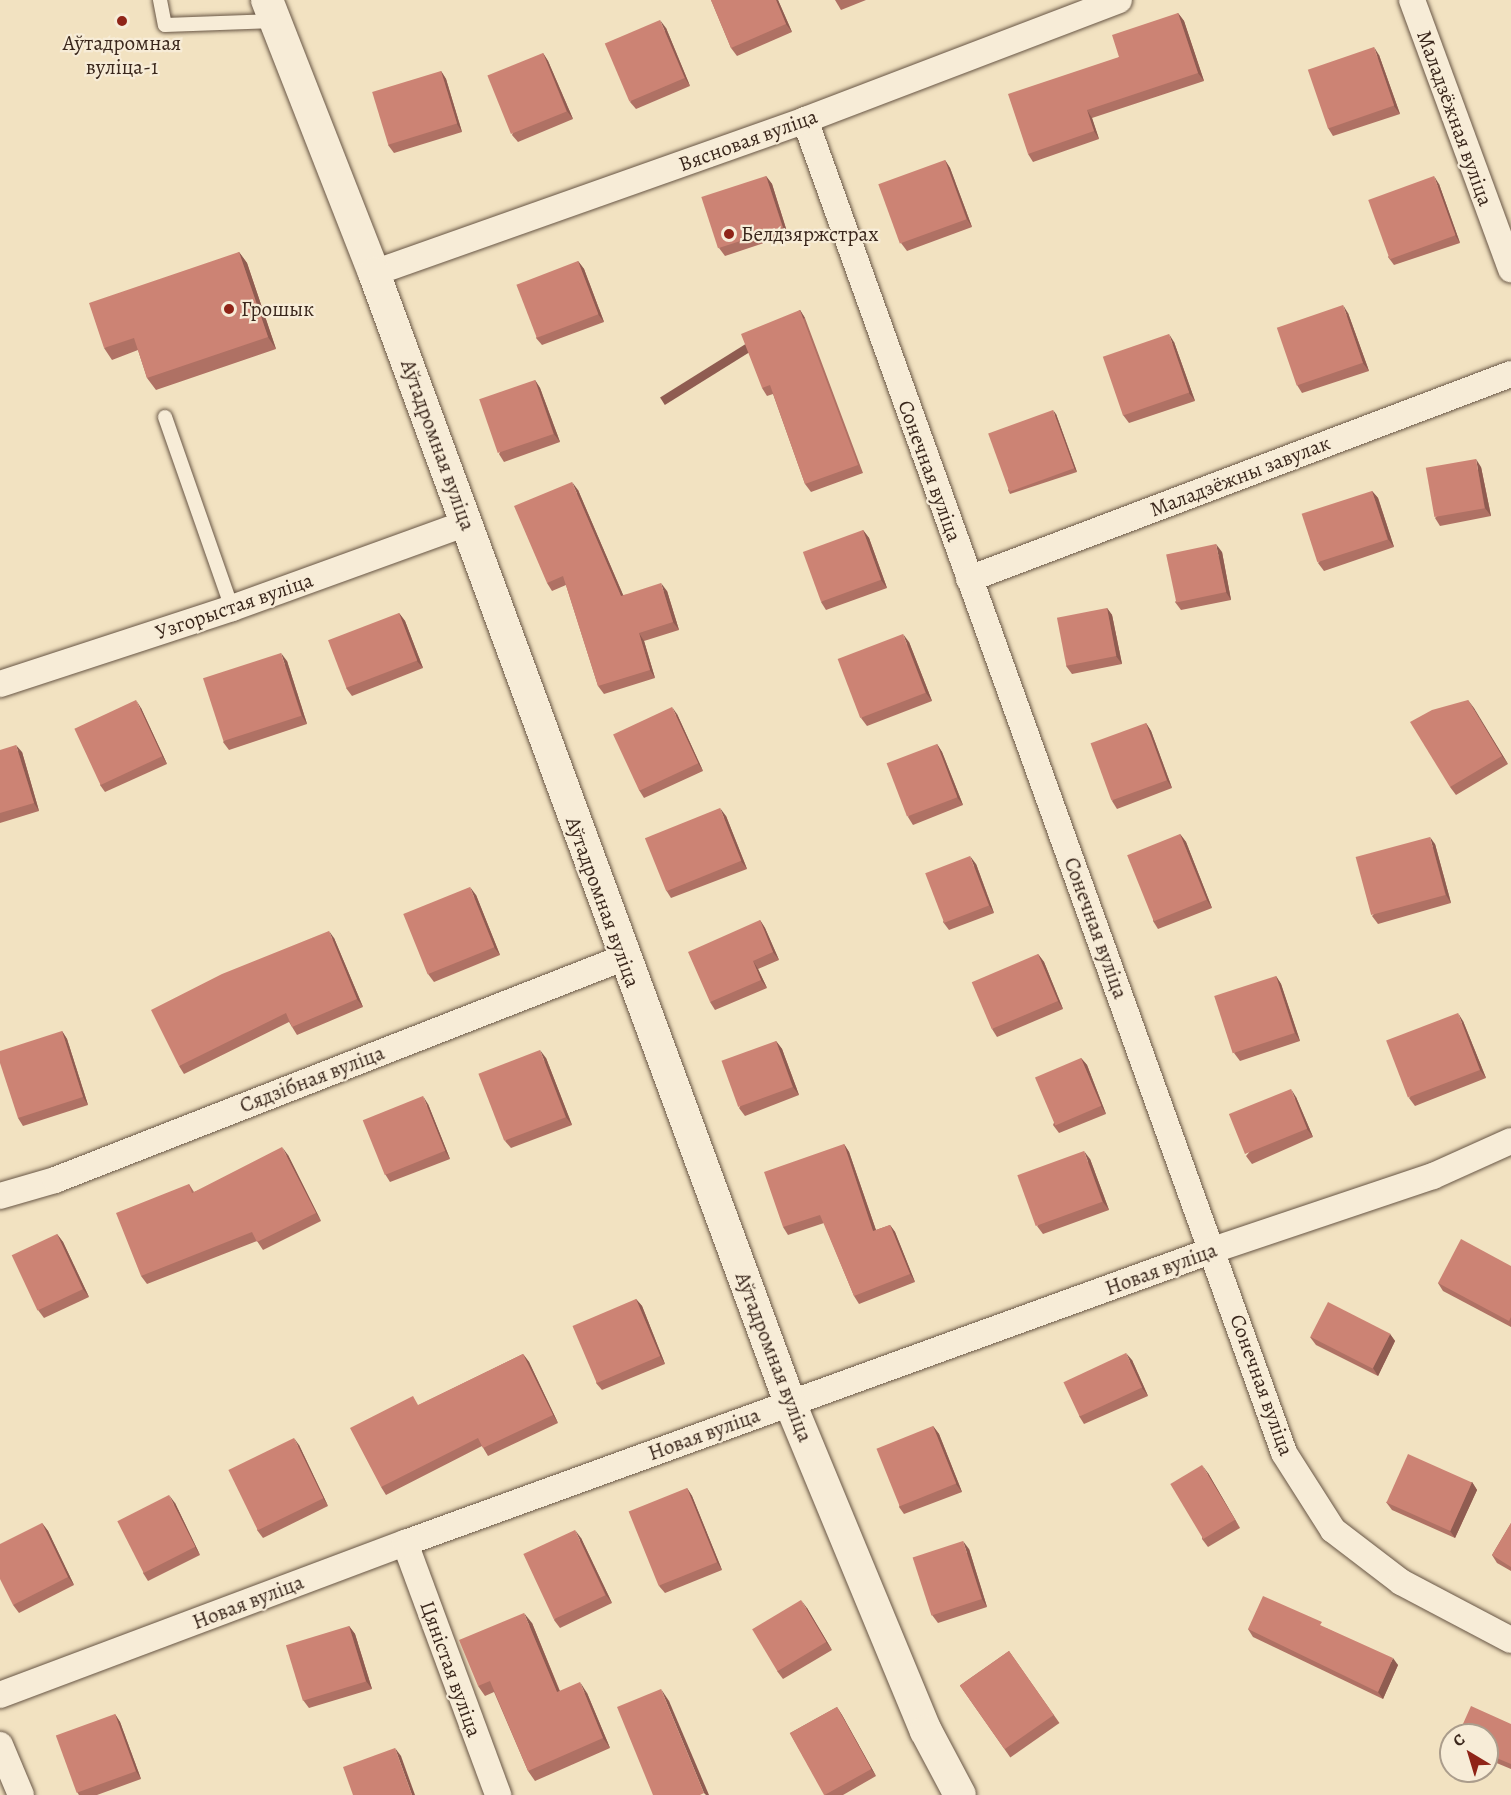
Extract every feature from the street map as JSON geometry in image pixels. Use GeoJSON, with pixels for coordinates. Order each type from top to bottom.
{"type":"FeatureCollection","features":[{"type":"Feature","properties":{"kind":"street","name":"Вясновая вуліца"},"geometry":{"type":"LineString","coordinates":[[374,273],[805,120],[1119,0]]}},
{"type":"Feature","properties":{"kind":"street","name":"Маладзёжная вуліца"},"geometry":{"type":"LineString","coordinates":[[1412,0],[1511,269]]}},
{"type":"Feature","properties":{"kind":"street","name":"Аўтадромная вуліца"},"geometry":{"type":"LineString","coordinates":[[271,10],[374,273],[467,523],[623,957],[790,1403],[926,1731],[960,1795]]}},
{"type":"Feature","properties":{"kind":"street","name":"Сонечная вуліца"},"geometry":{"type":"LineString","coordinates":[[805,120],[1213,1250],[1284,1453],[1333,1530],[1401,1582],[1511,1640]]}},
{"type":"Feature","properties":{"kind":"street","name":"Маладзёжны завулак"},"geometry":{"type":"LineString","coordinates":[[969,579],[1511,374]]}},
{"type":"Feature","properties":{"kind":"street","name":"Узгорыстая вуліца"},"geometry":{"type":"LineString","coordinates":[[0,684],[232,608],[467,523]]}},
{"type":"Feature","properties":{"kind":"street","name":"Сядзібная вуліца"},"geometry":{"type":"LineString","coordinates":[[0,1196],[55,1180],[623,957]]}},
{"type":"Feature","properties":{"kind":"street","name":"Новая вуліца"},"geometry":{"type":"LineString","coordinates":[[0,1695],[405,1543],[790,1403],[1213,1250],[1433,1176],[1511,1141]]}},
{"type":"Feature","properties":{"kind":"street","name":"Цяністая вуліца"},"geometry":{"type":"LineString","coordinates":[[405,1543],[498,1795]]}},
{"type":"Feature","properties":{"kind":"street"},"geometry":{"type":"LineString","coordinates":[[0,1745],[21,1795]]}},
{"type":"Feature","properties":{"kind":"lane"},"geometry":{"type":"LineString","coordinates":[[160,0],[165,25],[271,10]]}},
{"type":"Feature","properties":{"kind":"lane"},"geometry":{"type":"LineString","coordinates":[[165,417],[232,608]]}},
{"type":"Feature","properties":{"kind":"building"},"geometry":{"type":"Polygon","coordinates":[[[711,0],[776,0],[786,24],[731,48],[711,0]]]}},
{"type":"Feature","properties":{"kind":"building"},"geometry":{"type":"Polygon","coordinates":[[[1178,13],[1198,73],[1087,110],[1094,131],[1028,154],[1008,94],[1119,57],[1112,35],[1178,13]]]}},
{"type":"Feature","properties":{"kind":"building"},"geometry":{"type":"Polygon","coordinates":[[[660,20],[685,78],[629,101],[605,43],[660,20]]]}},
{"type":"Feature","properties":{"kind":"building"},"geometry":{"type":"Polygon","coordinates":[[[1374,47],[1394,106],[1328,128],[1308,70],[1374,47]]]}},
{"type":"Feature","properties":{"kind":"building"},"geometry":{"type":"Polygon","coordinates":[[[543,53],[567,111],[511,134],[487,75],[543,53]]]}},
{"type":"Feature","properties":{"kind":"building"},"geometry":{"type":"Polygon","coordinates":[[[441,71],[457,124],[388,145],[372,92],[441,71]]]}},
{"type":"Feature","properties":{"kind":"building"},"geometry":{"type":"Polygon","coordinates":[[[945,160],[967,219],[900,243],[878,184],[945,160]]]}},
{"type":"Feature","properties":{"kind":"building"},"geometry":{"type":"Polygon","coordinates":[[[766,176],[783,227],[718,248],[701,197],[766,176]]]}},
{"type":"Feature","properties":{"kind":"building"},"geometry":{"type":"Polygon","coordinates":[[[1434,176],[1456,235],[1390,259],[1368,200],[1434,176]]]}},
{"type":"Feature","properties":{"kind":"building"},"geometry":{"type":"Polygon","coordinates":[[[239,252],[268,337],[147,378],[134,338],[104,348],[89,303],[239,252]]]}},
{"type":"Feature","properties":{"kind":"building"},"geometry":{"type":"Polygon","coordinates":[[[578,261],[598,314],[537,338],[516,285],[578,261]]]}},
{"type":"Feature","properties":{"kind":"building"},"geometry":{"type":"Polygon","coordinates":[[[1343,305],[1363,363],[1297,385],[1277,328],[1343,305]]]}},
{"type":"Feature","properties":{"kind":"building"},"geometry":{"type":"Polygon","coordinates":[[[800,310],[858,465],[805,484],[770,385],[762,388],[741,334],[800,310]]]}},
{"type":"Feature","properties":{"kind":"building"},"geometry":{"type":"Polygon","coordinates":[[[1169,334],[1189,393],[1123,415],[1103,357],[1169,334]]]}},
{"type":"Feature","properties":{"kind":"building"},"geometry":{"type":"Polygon","coordinates":[[[535,380],[554,434],[498,453],[479,399],[535,380]]]}},
{"type":"Feature","properties":{"kind":"building"},"geometry":{"type":"Polygon","coordinates":[[[1053,410],[1074,468],[1009,492],[988,434],[1053,410]]]}},
{"type":"Feature","properties":{"kind":"building"},"geometry":{"type":"Polygon","coordinates":[[[1476,459],[1485,508],[1434,517],[1426,468],[1476,459]]]}},
{"type":"Feature","properties":{"kind":"building"},"geometry":{"type":"Polygon","coordinates":[[[572,482],[621,596],[661,583],[673,622],[639,633],[650,670],[598,686],[563,576],[547,583],[514,506],[572,482]]]}},
{"type":"Feature","properties":{"kind":"building"},"geometry":{"type":"Polygon","coordinates":[[[1372,491],[1388,540],[1317,562],[1302,514],[1372,491]]]}},
{"type":"Feature","properties":{"kind":"building"},"geometry":{"type":"Polygon","coordinates":[[[863,530],[881,580],[821,602],[803,552],[863,530]]]}},
{"type":"Feature","properties":{"kind":"building"},"geometry":{"type":"Polygon","coordinates":[[[1216,544],[1226,592],[1176,603],[1166,555],[1216,544]]]}},
{"type":"Feature","properties":{"kind":"building"},"geometry":{"type":"Polygon","coordinates":[[[1107,608],[1116,656],[1066,666],[1057,618],[1107,608]]]}},
{"type":"Feature","properties":{"kind":"building"},"geometry":{"type":"Polygon","coordinates":[[[399,613],[417,661],[346,688],[328,640],[399,613]]]}},
{"type":"Feature","properties":{"kind":"building"},"geometry":{"type":"Polygon","coordinates":[[[903,634],[926,693],[860,718],[838,659],[903,634]]]}},
{"type":"Feature","properties":{"kind":"building"},"geometry":{"type":"Polygon","coordinates":[[[281,653],[301,716],[223,741],[203,678],[281,653]]]}},
{"type":"Feature","properties":{"kind":"building"},"geometry":{"type":"Polygon","coordinates":[[[136,700],[162,756],[101,785],[74,729],[136,700]]]}},
{"type":"Feature","properties":{"kind":"building"},"geometry":{"type":"Polygon","coordinates":[[[1468,700],[1502,756],[1450,787],[1410,722],[1432,710],[1468,700]]]}},
{"type":"Feature","properties":{"kind":"building"},"geometry":{"type":"Polygon","coordinates":[[[672,707],[698,763],[639,791],[613,734],[672,707]]]}},
{"type":"Feature","properties":{"kind":"building"},"geometry":{"type":"Polygon","coordinates":[[[1146,723],[1167,780],[1111,801],[1091,743],[1146,723]]]}},
{"type":"Feature","properties":{"kind":"building"},"geometry":{"type":"Polygon","coordinates":[[[937,744],[957,797],[907,817],[887,763],[937,744]]]}},
{"type":"Feature","properties":{"kind":"building"},"geometry":{"type":"Polygon","coordinates":[[[16,745],[34,803],[0,813],[0,750],[16,745]]]}},
{"type":"Feature","properties":{"kind":"building"},"geometry":{"type":"Polygon","coordinates":[[[720,808],[741,861],[666,891],[645,838],[720,808]]]}},
{"type":"Feature","properties":{"kind":"building"},"geometry":{"type":"Polygon","coordinates":[[[1180,834],[1207,900],[1154,921],[1127,855],[1180,834]]]}},
{"type":"Feature","properties":{"kind":"building"},"geometry":{"type":"Polygon","coordinates":[[[1430,837],[1446,895],[1371,915],[1356,857],[1430,837]]]}},
{"type":"Feature","properties":{"kind":"building"},"geometry":{"type":"Polygon","coordinates":[[[970,856],[989,905],[944,923],[925,873],[970,856]]]}},
{"type":"Feature","properties":{"kind":"building"},"geometry":{"type":"Polygon","coordinates":[[[470,887],[494,947],[428,974],[403,914],[470,887]]]}},
{"type":"Feature","properties":{"kind":"building"},"geometry":{"type":"Polygon","coordinates":[[[760,920],[773,952],[753,961],[761,980],[710,1002],[688,952],[760,920]]]}},
{"type":"Feature","properties":{"kind":"building"},"geometry":{"type":"Polygon","coordinates":[[[329,931],[357,999],[292,1027],[286,1013],[179,1066],[151,1010],[222,974],[329,931]]]}},
{"type":"Feature","properties":{"kind":"building"},"geometry":{"type":"Polygon","coordinates":[[[1038,954],[1058,1001],[992,1029],[972,982],[1038,954]]]}},
{"type":"Feature","properties":{"kind":"building"},"geometry":{"type":"Polygon","coordinates":[[[1276,976],[1295,1033],[1233,1053],[1214,996],[1276,976]]]}},
{"type":"Feature","properties":{"kind":"building"},"geometry":{"type":"Polygon","coordinates":[[[1458,1013],[1480,1070],[1408,1098],[1386,1041],[1458,1013]]]}},
{"type":"Feature","properties":{"kind":"building"},"geometry":{"type":"Polygon","coordinates":[[[62,1031],[83,1097],[18,1118],[0,1063],[0,1051],[62,1031]]]}},
{"type":"Feature","properties":{"kind":"building"},"geometry":{"type":"Polygon","coordinates":[[[776,1041],[793,1087],[738,1107],[721,1061],[776,1041]]]}},
{"type":"Feature","properties":{"kind":"building"},"geometry":{"type":"Polygon","coordinates":[[[540,1050],[566,1117],[504,1141],[478,1074],[540,1050]]]}},
{"type":"Feature","properties":{"kind":"building"},"geometry":{"type":"Polygon","coordinates":[[[1081,1058],[1101,1106],[1055,1125],[1035,1078],[1081,1058]]]}},
{"type":"Feature","properties":{"kind":"building"},"geometry":{"type":"Polygon","coordinates":[[[1291,1089],[1307,1129],[1245,1154],[1229,1114],[1291,1089]]]}},
{"type":"Feature","properties":{"kind":"building"},"geometry":{"type":"Polygon","coordinates":[[[423,1096],[445,1151],[385,1175],[363,1120],[423,1096]]]}},
{"type":"Feature","properties":{"kind":"building"},"geometry":{"type":"Polygon","coordinates":[[[844,1144],[873,1231],[890,1225],[910,1274],[854,1296],[820,1215],[783,1227],[764,1172],[844,1144]]]}},
{"type":"Feature","properties":{"kind":"building"},"geometry":{"type":"Polygon","coordinates":[[[282,1147],[316,1213],[257,1242],[252,1232],[141,1276],[116,1213],[189,1184],[192,1193],[282,1147]]]}},
{"type":"Feature","properties":{"kind":"building"},"geometry":{"type":"Polygon","coordinates":[[[1084,1151],[1102,1202],[1036,1226],[1017,1175],[1084,1151]]]}},
{"type":"Feature","properties":{"kind":"building"},"geometry":{"type":"Polygon","coordinates":[[[57,1234],[83,1289],[37,1310],[12,1255],[57,1234]]]}},
{"type":"Feature","properties":{"kind":"building"},"geometry":{"type":"Polygon","coordinates":[[[1461,1239],[1511,1266],[1511,1317],[1509,1321],[1438,1283],[1461,1239]]]}},
{"type":"Feature","properties":{"kind":"building"},"geometry":{"type":"Polygon","coordinates":[[[636,1299],[660,1356],[597,1383],[572,1326],[636,1299]]]}},
{"type":"Feature","properties":{"kind":"building"},"geometry":{"type":"Polygon","coordinates":[[[1328,1302],[1390,1334],[1373,1369],[1310,1337],[1328,1302]]]}},
{"type":"Feature","properties":{"kind":"building"},"geometry":{"type":"Polygon","coordinates":[[[1126,1353],[1142,1387],[1080,1417],[1063,1382],[1126,1353]]]}},
{"type":"Feature","properties":{"kind":"building"},"geometry":{"type":"Polygon","coordinates":[[[523,1354],[553,1415],[483,1448],[478,1438],[381,1487],[350,1428],[413,1396],[418,1405],[523,1354]]]}},
{"type":"Feature","properties":{"kind":"building"},"geometry":{"type":"Polygon","coordinates":[[[933,1426],[956,1483],[900,1506],[876,1449],[933,1426]]]}},
{"type":"Feature","properties":{"kind":"building"},"geometry":{"type":"Polygon","coordinates":[[[294,1438],[323,1498],[258,1530],[228,1470],[294,1438]]]}},
{"type":"Feature","properties":{"kind":"building"},"geometry":{"type":"Polygon","coordinates":[[[1408,1454],[1472,1482],[1450,1531],[1386,1502],[1408,1454]]]}},
{"type":"Feature","properties":{"kind":"building"},"geometry":{"type":"Polygon","coordinates":[[[1202,1465],[1235,1520],[1203,1539],[1170,1484],[1202,1465]]]}},
{"type":"Feature","properties":{"kind":"building"},"geometry":{"type":"Polygon","coordinates":[[[687,1488],[717,1562],[659,1586],[629,1512],[687,1488]]]}},
{"type":"Feature","properties":{"kind":"building"},"geometry":{"type":"Polygon","coordinates":[[[169,1495],[195,1547],[144,1573],[117,1521],[169,1495]]]}},
{"type":"Feature","properties":{"kind":"building"},"geometry":{"type":"Polygon","coordinates":[[[42,1523],[68,1577],[13,1605],[0,1579],[0,1544],[42,1523]]]}},
{"type":"Feature","properties":{"kind":"building"},"geometry":{"type":"Polygon","coordinates":[[[1511,1523],[1511,1567],[1492,1555],[1511,1523]]]}},
{"type":"Feature","properties":{"kind":"building"},"geometry":{"type":"Polygon","coordinates":[[[575,1530],[605,1595],[554,1619],[523,1554],[575,1530]]]}},
{"type":"Feature","properties":{"kind":"building"},"geometry":{"type":"Polygon","coordinates":[[[963,1541],[982,1599],[931,1615],[913,1557],[963,1541]]]}},
{"type":"Feature","properties":{"kind":"building"},"geometry":{"type":"Polygon","coordinates":[[[1263,1596],[1322,1622],[1320,1625],[1393,1658],[1378,1692],[1248,1629],[1263,1596]]]}},
{"type":"Feature","properties":{"kind":"building"},"geometry":{"type":"Polygon","coordinates":[[[801,1600],[826,1642],[777,1671],[752,1629],[801,1600]]]}},
{"type":"Feature","properties":{"kind":"building"},"geometry":{"type":"Polygon","coordinates":[[[524,1613],[557,1692],[580,1682],[603,1738],[528,1771],[490,1681],[478,1686],[459,1640],[524,1613]]]}},
{"type":"Feature","properties":{"kind":"building"},"geometry":{"type":"Polygon","coordinates":[[[349,1626],[366,1681],[303,1701],[286,1645],[349,1626]]]}},
{"type":"Feature","properties":{"kind":"building"},"geometry":{"type":"Polygon","coordinates":[[[1009,1651],[1054,1715],[1005,1749],[960,1685],[1009,1651]]]}},
{"type":"Feature","properties":{"kind":"building"},"geometry":{"type":"Polygon","coordinates":[[[661,1689],[704,1793],[700,1795],[653,1795],[617,1707],[661,1689]]]}},
{"type":"Feature","properties":{"kind":"building"},"geometry":{"type":"Polygon","coordinates":[[[1471,1706],[1511,1724],[1511,1764],[1499,1759],[1499,1723],[1463,1723],[1471,1706]]]}},
{"type":"Feature","properties":{"kind":"building"},"geometry":{"type":"Polygon","coordinates":[[[837,1707],[871,1769],[824,1795],[790,1733],[837,1707]]]}},
{"type":"Feature","properties":{"kind":"building"},"geometry":{"type":"Polygon","coordinates":[[[115,1714],[136,1771],[77,1793],[56,1736],[115,1714]]]}},
{"type":"Feature","properties":{"kind":"building"},"geometry":{"type":"Polygon","coordinates":[[[395,1748],[412,1795],[353,1795],[343,1767],[395,1748]]]}},
{"type":"Feature","properties":{"kind":"place","name":"Аўтадромная вуліца-1"},"geometry":{"type":"Point","coordinates":[122,21]}},
{"type":"Feature","properties":{"kind":"place","name":"Белдзяржстрах"},"geometry":{"type":"Point","coordinates":[729,234]}},
{"type":"Feature","properties":{"kind":"place","name":"Грошык"},"geometry":{"type":"Point","coordinates":[229,309]}}]}
